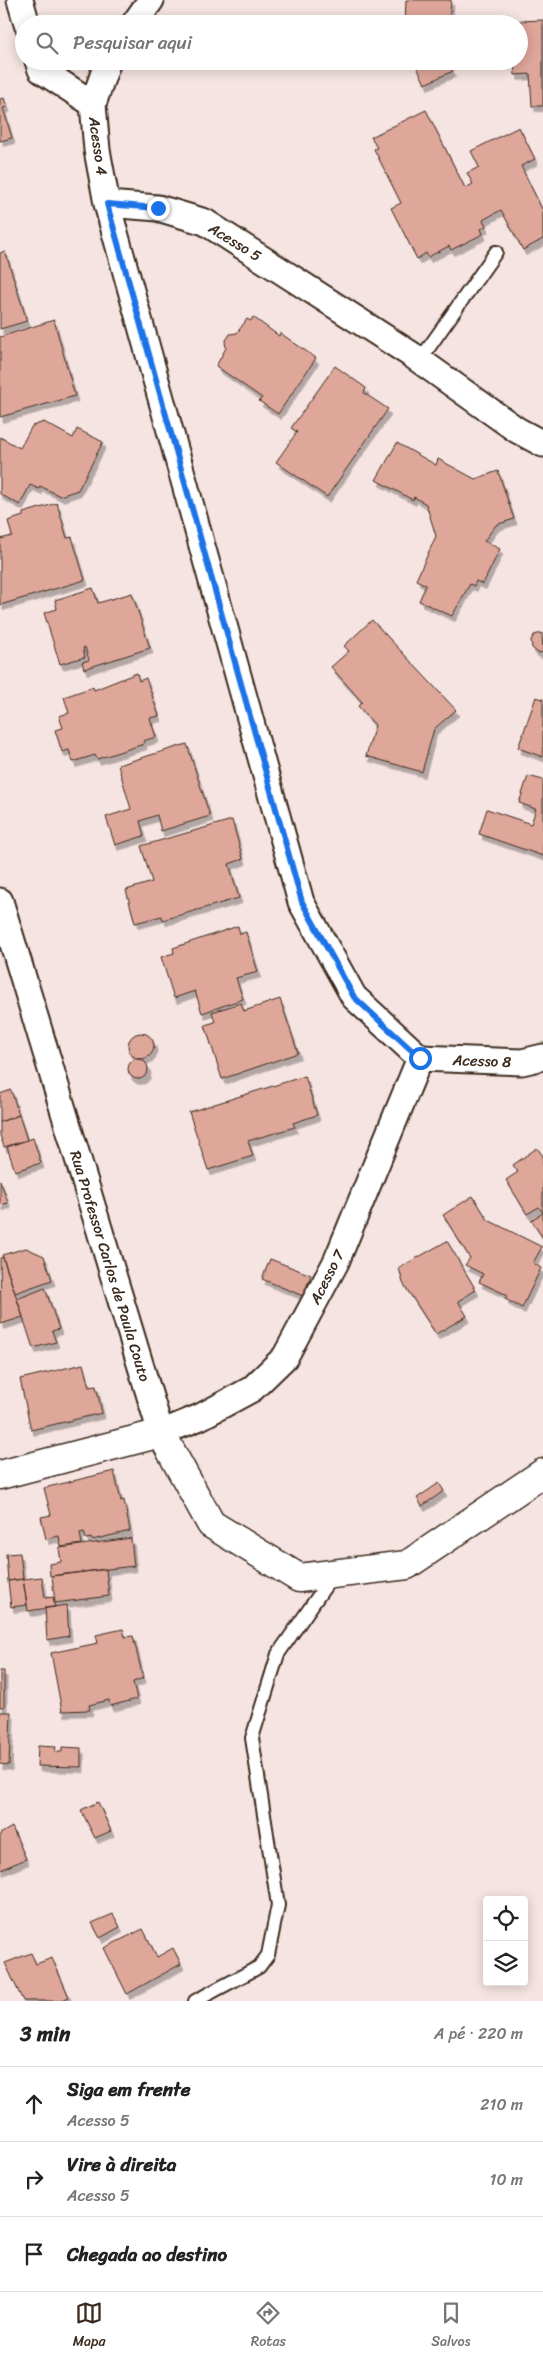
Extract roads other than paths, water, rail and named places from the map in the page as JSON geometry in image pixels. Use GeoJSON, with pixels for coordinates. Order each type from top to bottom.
{"type":"FeatureCollection","features":[{"type":"Feature","properties":{"kind":"street"},"geometry":{"type":"LineString","coordinates":[[20,0],[24,15]]}},
{"type":"Feature","properties":{"kind":"street"},"geometry":{"type":"LineString","coordinates":[[140,15],[151,0]]}},
{"type":"Feature","properties":{"kind":"street"},"geometry":{"type":"LineString","coordinates":[[41,70],[93,104]]}},
{"type":"Feature","properties":{"kind":"street","name":"Acesso 4"},"geometry":{"type":"LineString","coordinates":[[105,70],[93,104],[97,150],[107,204]]}},
{"type":"Feature","properties":{"kind":"street"},"geometry":{"type":"LineString","coordinates":[[107,204],[302,902],[354,997],[420,1058]]}},
{"type":"Feature","properties":{"kind":"street","name":"Acesso 5"},"geometry":{"type":"LineString","coordinates":[[107,204],[158,208],[205,222],[420,360],[516,430],[543,444]]}},
{"type":"Feature","properties":{"kind":"street","name":"Rua Professor Carlos de Paula Couto"},"geometry":{"type":"LineString","coordinates":[[0,901],[161,1433],[211,1524],[299,1578],[334,1574]]}},
{"type":"Feature","properties":{"kind":"street","name":"Acesso 8"},"geometry":{"type":"LineString","coordinates":[[420,1058],[522,1062],[543,1057]]}},
{"type":"Feature","properties":{"kind":"street","name":"Acesso 7"},"geometry":{"type":"LineString","coordinates":[[161,1433],[200,1417],[252,1389],[285,1357],[336,1262],[420,1058]]}},
{"type":"Feature","properties":{"kind":"street"},"geometry":{"type":"LineString","coordinates":[[0,1475],[161,1433]]}},
{"type":"Feature","properties":{"kind":"street"},"geometry":{"type":"LineString","coordinates":[[334,1574],[407,1565],[543,1473]]}},
{"type":"Feature","properties":{"kind":"lane"},"geometry":{"type":"LineString","coordinates":[[420,360],[496,252]]}},
{"type":"Feature","properties":{"kind":"lane"},"geometry":{"type":"LineString","coordinates":[[194,2001],[259,1967],[268,1955],[278,1906],[252,1738],[278,1654],[334,1574]]}}]}
